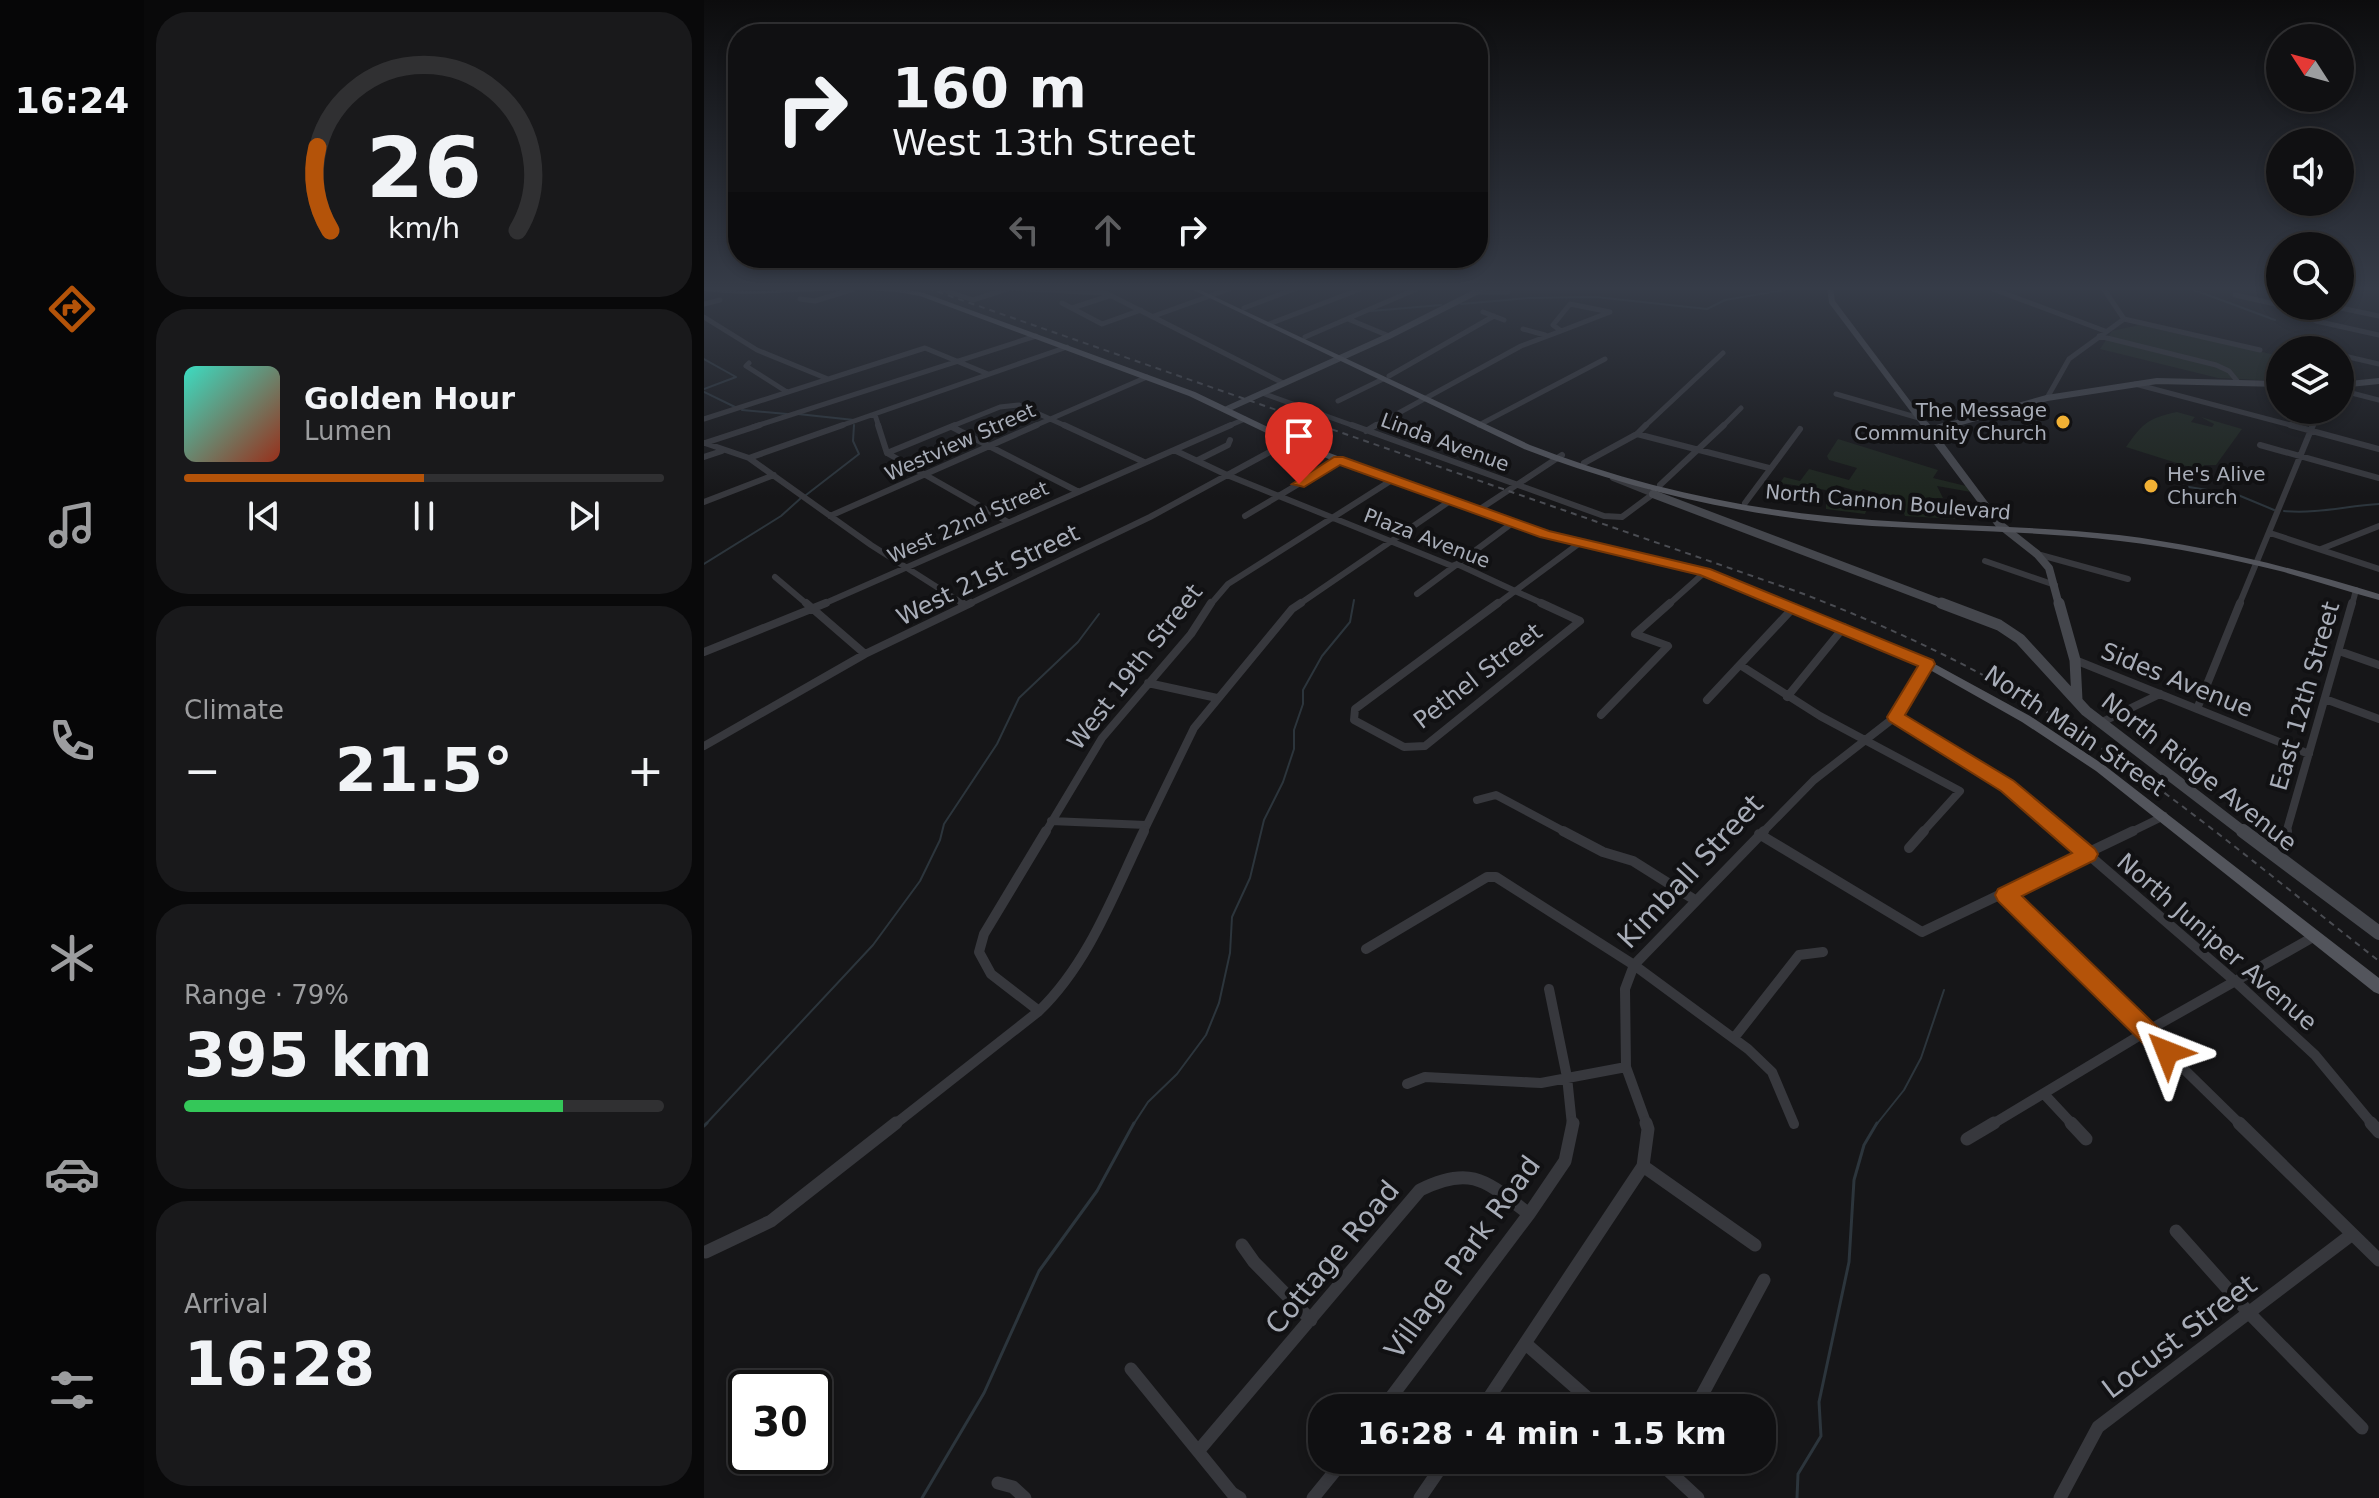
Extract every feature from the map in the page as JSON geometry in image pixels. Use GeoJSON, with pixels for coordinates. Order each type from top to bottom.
{"type":"FeatureCollection","features":[{"type":"Feature","properties":{"kind":"main road","name":"North Main Street"},"geometry":{"type":"LineString","coordinates":[[1096,358],[1225,408],[1290,441],[1511,524],[1705,572],[1844,627],[1927,664],[2026,719],[2164,816],[2379,987]]}},
{"type":"Feature","properties":{"kind":"main road","name":"North Cannon Boulevard"},"geometry":{"type":"LineString","coordinates":[[1344,358],[1559,457],[1686,501],[1836,520],[2003,527]]}},
{"type":"Feature","properties":{"kind":"main road","name":"North Cannon Boulevard"},"geometry":{"type":"LineString","coordinates":[[1559,457],[1656,490],[1854,516],[2149,541],[2259,560],[2379,594]]}},
{"type":"Feature","properties":{"kind":"main road","name":"North Cannon Boulevard"},"geometry":{"type":"LineString","coordinates":[[2259,560],[2356,590],[2379,594]]}},
{"type":"Feature","properties":{"kind":"street"},"geometry":{"type":"LineString","coordinates":[[776,358],[828,380]]}},
{"type":"Feature","properties":{"kind":"street"},"geometry":{"type":"LineString","coordinates":[[704,419],[895,358]]}},
{"type":"Feature","properties":{"kind":"street"},"geometry":{"type":"LineString","coordinates":[[951,358],[989,375]]}},
{"type":"Feature","properties":{"kind":"street"},"geometry":{"type":"LineString","coordinates":[[704,443],[963,358]]}},
{"type":"Feature","properties":{"kind":"street"},"geometry":{"type":"LineString","coordinates":[[749,458],[1037,358]]}},
{"type":"Feature","properties":{"kind":"street"},"geometry":{"type":"LineString","coordinates":[[1233,358],[1281,383]]}},
{"type":"Feature","properties":{"kind":"street"},"geometry":{"type":"LineString","coordinates":[[1225,408],[1340,358]]}},
{"type":"Feature","properties":{"kind":"street"},"geometry":{"type":"LineString","coordinates":[[1338,401],[1421,358]]}},
{"type":"Feature","properties":{"kind":"street"},"geometry":{"type":"LineString","coordinates":[[1366,431],[1504,358]]}},
{"type":"Feature","properties":{"kind":"street"},"geometry":{"type":"LineString","coordinates":[[1584,463],[1637,434],[1718,358]]}},
{"type":"Feature","properties":{"kind":"street"},"geometry":{"type":"LineString","coordinates":[[1874,358],[2003,527],[2037,554],[2049,568],[2075,660],[2077,701]]}},
{"type":"Feature","properties":{"kind":"street"},"geometry":{"type":"LineString","coordinates":[[2047,398],[2070,358]]}},
{"type":"Feature","properties":{"kind":"street"},"geometry":{"type":"LineString","coordinates":[[2190,358],[2229,371],[2238,382]]}},
{"type":"Feature","properties":{"kind":"street"},"geometry":{"type":"LineString","coordinates":[[2354,358],[2379,364]]}},
{"type":"Feature","properties":{"kind":"street"},"geometry":{"type":"LineString","coordinates":[[1483,424],[1605,359]]}},
{"type":"Feature","properties":{"kind":"street"},"geometry":{"type":"LineString","coordinates":[[749,363],[746,366],[787,392]]}},
{"type":"Feature","properties":{"kind":"street","name":"Westview Street"},"geometry":{"type":"LineString","coordinates":[[830,516],[1147,377]]}},
{"type":"Feature","properties":{"kind":"street"},"geometry":{"type":"LineString","coordinates":[[1930,431],[2047,398],[2135,384],[2177,380],[2266,383]]}},
{"type":"Feature","properties":{"kind":"street"},"geometry":{"type":"LineString","coordinates":[[2354,385],[2379,381]]}},
{"type":"Feature","properties":{"kind":"street"},"geometry":{"type":"LineString","coordinates":[[1225,408],[1281,383]]}},
{"type":"Feature","properties":{"kind":"street"},"geometry":{"type":"LineString","coordinates":[[2135,384],[2379,449]]}},
{"type":"Feature","properties":{"kind":"street"},"geometry":{"type":"LineString","coordinates":[[2354,392],[2379,400]]}},
{"type":"Feature","properties":{"kind":"street","name":"Linda Avenue"},"geometry":{"type":"LineString","coordinates":[[1262,393],[1604,516],[1619,518],[1656,490]]}},
{"type":"Feature","properties":{"kind":"street"},"geometry":{"type":"LineString","coordinates":[[1836,394],[1919,418]]}},
{"type":"Feature","properties":{"kind":"street"},"geometry":{"type":"LineString","coordinates":[[887,453],[1008,405],[1019,405],[1144,462]]}},
{"type":"Feature","properties":{"kind":"street"},"geometry":{"type":"LineString","coordinates":[[1656,490],[1741,408]]}},
{"type":"Feature","properties":{"kind":"street"},"geometry":{"type":"LineString","coordinates":[[875,415],[887,453],[1008,522]]}},
{"type":"Feature","properties":{"kind":"street","name":"West 22nd Street"},"geometry":{"type":"LineString","coordinates":[[704,652],[813,609],[1245,419]]}},
{"type":"Feature","properties":{"kind":"street"},"geometry":{"type":"LineString","coordinates":[[2197,709],[2314,424]]}},
{"type":"Feature","properties":{"kind":"street"},"geometry":{"type":"LineString","coordinates":[[952,427],[1077,491]]}},
{"type":"Feature","properties":{"kind":"street"},"geometry":{"type":"LineString","coordinates":[[1745,503],[1800,429]]}},
{"type":"Feature","properties":{"kind":"street"},"geometry":{"type":"LineString","coordinates":[[1198,460],[1221,449],[1228,439],[1214,432]]}},
{"type":"Feature","properties":{"kind":"street"},"geometry":{"type":"LineString","coordinates":[[1637,434],[1769,468]]}},
{"type":"Feature","properties":{"kind":"street","name":"West 21st Street"},"geometry":{"type":"LineString","coordinates":[[704,746],[865,654],[1150,517],[1290,441]]}},
{"type":"Feature","properties":{"kind":"street"},"geometry":{"type":"LineString","coordinates":[[704,443],[749,458],[965,605]]}},
{"type":"Feature","properties":{"kind":"street"},"geometry":{"type":"LineString","coordinates":[[2260,445],[2379,478]]}},
{"type":"Feature","properties":{"kind":"street"},"geometry":{"type":"LineString","coordinates":[[704,457],[723,450]]}},
{"type":"Feature","properties":{"kind":"street","name":"Plaza Avenue"},"geometry":{"type":"LineString","coordinates":[[1174,450],[1278,496],[1452,566],[1457,564],[1580,621]]}},
{"type":"Feature","properties":{"kind":"street"},"geometry":{"type":"LineString","coordinates":[[1477,511],[1559,457]]}},
{"type":"Feature","properties":{"kind":"street"},"geometry":{"type":"LineString","coordinates":[[1245,516],[1339,460]]}},
{"type":"Feature","properties":{"kind":"street","name":"North Ridge Avenue"},"geometry":{"type":"LineString","coordinates":[[1603,474],[1686,501],[1983,617],[2020,639],[2100,723],[2379,933]]}},
{"type":"Feature","properties":{"kind":"street"},"geometry":{"type":"LineString","coordinates":[[704,502],[774,475]]}},
{"type":"Feature","properties":{"kind":"street","name":"West 19th Street"},"geometry":{"type":"LineString","coordinates":[[1039,1011],[989,971],[980,959],[979,949],[984,934],[1102,738],[1191,634],[1228,584],[1392,480]]}},
{"type":"Feature","properties":{"kind":"street"},"geometry":{"type":"LineString","coordinates":[[706,1252],[771,1221],[1039,1011],[1062,989],[1079,964],[1194,728],[1217,698],[1292,609],[1450,501]]}},
{"type":"Feature","properties":{"kind":"street"},"geometry":{"type":"LineString","coordinates":[[1417,594],[1511,524]]}},
{"type":"Feature","properties":{"kind":"street"},"geometry":{"type":"LineString","coordinates":[[2320,549],[2379,526]]}},
{"type":"Feature","properties":{"kind":"street"},"geometry":{"type":"LineString","coordinates":[[2270,533],[2379,569]]}},
{"type":"Feature","properties":{"kind":"street"},"geometry":{"type":"LineString","coordinates":[[1514,591],[1581,542]]}},
{"type":"Feature","properties":{"kind":"street"},"geometry":{"type":"LineString","coordinates":[[2037,554],[2128,579]]}},
{"type":"Feature","properties":{"kind":"street"},"geometry":{"type":"LineString","coordinates":[[1985,561],[2055,585]]}},
{"type":"Feature","properties":{"kind":"street"},"geometry":{"type":"LineString","coordinates":[[1601,715],[1668,646],[1635,634],[1705,572]]}},
{"type":"Feature","properties":{"kind":"street"},"geometry":{"type":"LineString","coordinates":[[775,577],[865,654]]}},
{"type":"Feature","properties":{"kind":"street","name":"East 12th Street"},"geometry":{"type":"LineString","coordinates":[[2279,859],[2356,590]]}},
{"type":"Feature","properties":{"kind":"street","name":"Pethel Street"},"geometry":{"type":"LineString","coordinates":[[1514,591],[1355,709],[1354,720],[1404,747],[1425,746],[1580,621]]}},
{"type":"Feature","properties":{"kind":"street"},"geometry":{"type":"LineString","coordinates":[[1707,700],[1794,607]]}},
{"type":"Feature","properties":{"kind":"street"},"geometry":{"type":"LineString","coordinates":[[1787,697],[1844,627]]}},
{"type":"Feature","properties":{"kind":"street"},"geometry":{"type":"LineString","coordinates":[[2339,651],[2379,665]]}},
{"type":"Feature","properties":{"kind":"street","name":"Sides Avenue"},"geometry":{"type":"LineString","coordinates":[[2075,660],[2309,754]]}},
{"type":"Feature","properties":{"kind":"street","name":"Kimball Street"},"geometry":{"type":"LineString","coordinates":[[1492,1394],[1643,1166],[1648,1129],[1626,1067],[1625,989],[1634,965],[1814,780],[1895,717],[1927,664]]}},
{"type":"Feature","properties":{"kind":"street"},"geometry":{"type":"LineString","coordinates":[[1740,665],[1863,742],[1960,791],[1909,848]]}},
{"type":"Feature","properties":{"kind":"street"},"geometry":{"type":"LineString","coordinates":[[1148,683],[1217,698]]}},
{"type":"Feature","properties":{"kind":"street"},"geometry":{"type":"LineString","coordinates":[[2100,723],[2160,694]]}},
{"type":"Feature","properties":{"kind":"street"},"geometry":{"type":"LineString","coordinates":[[2325,699],[2379,719]]}},
{"type":"Feature","properties":{"kind":"street","name":"North Juniper Avenue"},"geometry":{"type":"LineString","coordinates":[[1895,717],[2008,786],[2088,854],[2315,1055],[2379,1132]]}},
{"type":"Feature","properties":{"kind":"street"},"geometry":{"type":"LineString","coordinates":[[1477,800],[1496,795],[1603,852],[1633,861],[1695,900]]}},
{"type":"Feature","properties":{"kind":"street"},"geometry":{"type":"LineString","coordinates":[[1759,834],[1922,932],[2006,895],[2164,816]]}},
{"type":"Feature","properties":{"kind":"street"},"geometry":{"type":"LineString","coordinates":[[1051,821],[1146,825]]}},
{"type":"Feature","properties":{"kind":"street"},"geometry":{"type":"LineString","coordinates":[[1366,949],[1491,876],[1634,965],[1734,1038],[1772,1072],[1794,1124]]}},
{"type":"Feature","properties":{"kind":"street"},"geometry":{"type":"LineString","coordinates":[[2006,895],[2379,1260]]}},
{"type":"Feature","properties":{"kind":"street"},"geometry":{"type":"LineString","coordinates":[[1967,1139],[2045,1095],[2147,1031],[2237,983],[2315,936]]}},
{"type":"Feature","properties":{"kind":"street"},"geometry":{"type":"LineString","coordinates":[[1734,1038],[1799,955],[1823,952]]}},
{"type":"Feature","properties":{"kind":"street","name":"Village Park Road"},"geometry":{"type":"LineString","coordinates":[[1394,1394],[1529,1214],[1565,1161],[1573,1122],[1549,989]]}},
{"type":"Feature","properties":{"kind":"street"},"geometry":{"type":"LineString","coordinates":[[1407,1084],[1425,1077],[1541,1083],[1626,1067]]}},
{"type":"Feature","properties":{"kind":"street"},"geometry":{"type":"LineString","coordinates":[[2045,1095],[2086,1139]]}},
{"type":"Feature","properties":{"kind":"street"},"geometry":{"type":"LineString","coordinates":[[1643,1166],[1755,1245]]}},
{"type":"Feature","properties":{"kind":"street","name":"Cottage Road"},"geometry":{"type":"LineString","coordinates":[[1200,1449],[1420,1190],[1445,1175],[1467,1174],[1481,1179],[1529,1214]]}},
{"type":"Feature","properties":{"kind":"street"},"geometry":{"type":"LineString","coordinates":[[2176,1231],[2250,1314],[2362,1428]]}},
{"type":"Feature","properties":{"kind":"street","name":"Locust Street"},"geometry":{"type":"LineString","coordinates":[[2060,1498],[2098,1427],[2351,1235]]}},
{"type":"Feature","properties":{"kind":"street"},"geometry":{"type":"LineString","coordinates":[[1242,1245],[1254,1262],[1311,1320]]}},
{"type":"Feature","properties":{"kind":"street"},"geometry":{"type":"LineString","coordinates":[[1703,1394],[1764,1280]]}},
{"type":"Feature","properties":{"kind":"street"},"geometry":{"type":"LineString","coordinates":[[1526,1344],[1583,1394]]}},
{"type":"Feature","properties":{"kind":"street"},"geometry":{"type":"LineString","coordinates":[[1131,1369],[1200,1449],[1232,1493],[1240,1498]]}},
{"type":"Feature","properties":{"kind":"street"},"geometry":{"type":"LineString","coordinates":[[1313,1498],[1333,1474]]}},
{"type":"Feature","properties":{"kind":"street"},"geometry":{"type":"LineString","coordinates":[[1420,1498],[1436,1474]]}},
{"type":"Feature","properties":{"kind":"street"},"geometry":{"type":"LineString","coordinates":[[1675,1474],[1698,1498]]}},
{"type":"Feature","properties":{"kind":"street"},"geometry":{"type":"LineString","coordinates":[[998,1483],[1023,1496]]}},
{"type":"Feature","properties":{"kind":"shaded area"},"geometry":{"type":"Polygon","coordinates":[[[2136,358],[2266,358],[2266,380],[2218,378],[2136,358]]]}},
{"type":"Feature","properties":{"kind":"shaded area"},"geometry":{"type":"Polygon","coordinates":[[[2177,412],[2195,417],[2191,422],[2212,427],[2214,424],[2201,417],[2242,429],[2216,465],[2204,465],[2202,471],[2126,447],[2147,423],[2177,412]]]}},
{"type":"Feature","properties":{"kind":"shaded area"},"geometry":{"type":"Polygon","coordinates":[[[1838,439],[1938,470],[1933,478],[1966,486],[1971,492],[1937,486],[1943,498],[1928,498],[1928,501],[1935,502],[1938,511],[1953,512],[1955,519],[1905,516],[1899,500],[1836,485],[1834,501],[1867,509],[1865,514],[1826,509],[1826,490],[1780,483],[1784,477],[1800,481],[1809,469],[1849,480],[1857,468],[1829,460],[1827,456],[1838,439]]]}},
{"type":"Feature","properties":{"kind":"waterway"},"geometry":{"type":"LineString","coordinates":[[704,359],[736,377],[704,389]]}},
{"type":"Feature","properties":{"kind":"waterway"},"geometry":{"type":"LineString","coordinates":[[704,392],[735,407]]}},
{"type":"Feature","properties":{"kind":"waterway"},"geometry":{"type":"LineString","coordinates":[[742,410],[787,414]]}},
{"type":"Feature","properties":{"kind":"waterway"},"geometry":{"type":"LineString","coordinates":[[798,414],[854,420]]}},
{"type":"Feature","properties":{"kind":"waterway"},"geometry":{"type":"LineString","coordinates":[[806,495],[859,454],[853,441],[854,425]]}},
{"type":"Feature","properties":{"kind":"waterway"},"geometry":{"type":"LineString","coordinates":[[2189,487],[2238,495],[2274,510]]}},
{"type":"Feature","properties":{"kind":"waterway"},"geometry":{"type":"LineString","coordinates":[[704,564],[781,516],[801,498]]}},
{"type":"Feature","properties":{"kind":"waterway"},"geometry":{"type":"LineString","coordinates":[[2284,511],[2320,511],[2379,504]]}},
{"type":"Feature","properties":{"kind":"waterway"},"geometry":{"type":"LineString","coordinates":[[1133,1125],[1148,1102],[1177,1074],[1206,1035],[1219,1003],[1230,953],[1232,917],[1250,878],[1264,820],[1283,782],[1294,749],[1294,730],[1303,704],[1303,690],[1322,656],[1350,622],[1354,600]]}},
{"type":"Feature","properties":{"kind":"waterway"},"geometry":{"type":"LineString","coordinates":[[705,1125],[873,945],[920,881],[940,840],[944,824],[997,744],[1019,698],[1078,642],[1099,614]]}},
{"type":"Feature","properties":{"kind":"waterway"},"geometry":{"type":"LineString","coordinates":[[1876,1125],[1904,1090],[1921,1058],[1944,990]]}},
{"type":"Feature","properties":{"kind":"waterway"},"geometry":{"type":"LineString","coordinates":[[922,1498],[984,1393],[1039,1271],[1097,1191],[1134,1123]]}},
{"type":"Feature","properties":{"kind":"waterway"},"geometry":{"type":"LineString","coordinates":[[1797,1498],[1798,1474],[1821,1436],[1819,1402],[1849,1262],[1854,1180],[1864,1145],[1877,1123]]}},
{"type":"Feature","properties":{"kind":"railway"},"geometry":{"type":"LineString","coordinates":[[1127,358],[1801,593],[1916,642],[2027,700],[2119,760],[2379,961]]}},
{"type":"Feature","properties":{"kind":"place","name":"The Message Community Church"},"geometry":{"type":"Point","coordinates":[2063,422]}},
{"type":"Feature","properties":{"kind":"place","name":"He's Alive Church"},"geometry":{"type":"Point","coordinates":[2151,486]}},
{"type":"Feature","properties":{"kind":"route"},"geometry":{"type":"LineString","coordinates":[[1299,484],[1339,460],[1511,524],[1705,572],[1844,627],[1927,664],[1895,717],[2008,786],[2088,854],[2006,895],[2167,1052]]}}]}
